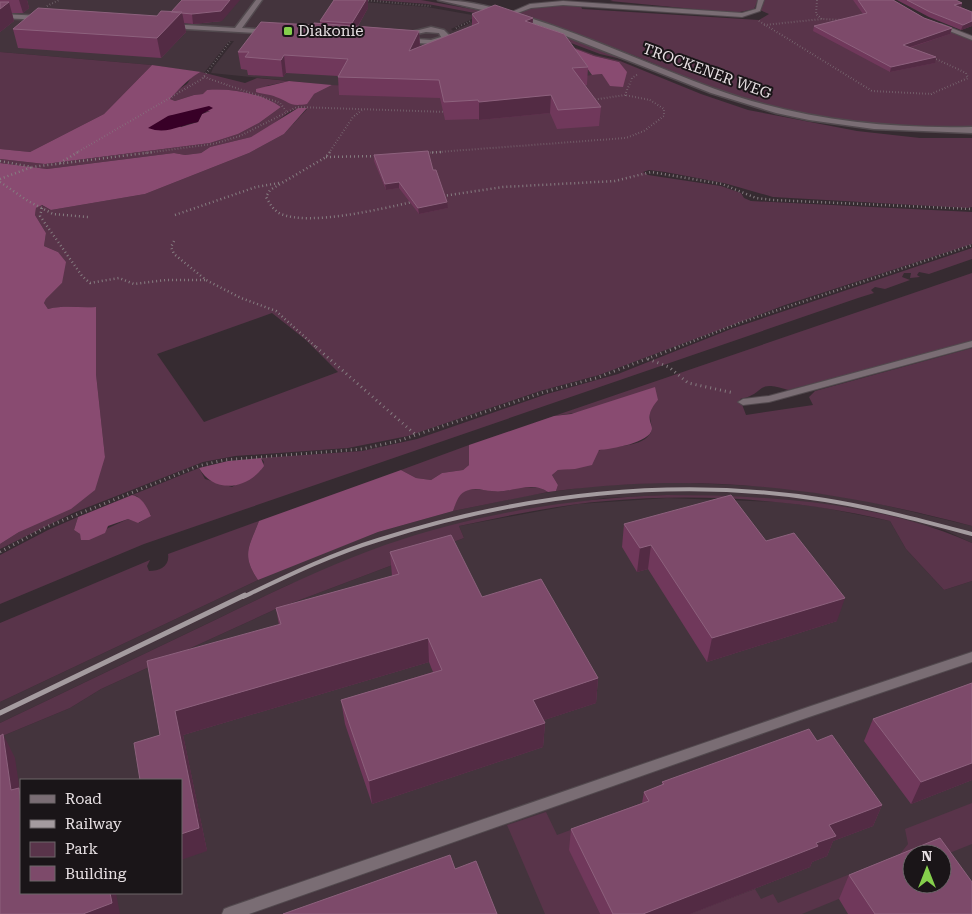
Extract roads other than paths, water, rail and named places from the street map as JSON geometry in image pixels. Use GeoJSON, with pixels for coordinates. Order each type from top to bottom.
{"type":"FeatureCollection","features":[{"type":"Feature","properties":{"kind":"street"},"geometry":{"type":"LineString","coordinates":[[237,30],[259,0]]}},
{"type":"Feature","properties":{"kind":"street","name":"TROCKENER WEG"},"geometry":{"type":"LineString","coordinates":[[441,0],[510,14],[739,100],[821,118],[900,129],[972,130]]}},
{"type":"Feature","properties":{"kind":"street"},"geometry":{"type":"LineString","coordinates":[[0,16],[52,19]]}},
{"type":"Feature","properties":{"kind":"street"},"geometry":{"type":"LineString","coordinates":[[156,25],[280,33]]}},
{"type":"Feature","properties":{"kind":"street"},"geometry":{"type":"LineString","coordinates":[[427,30],[443,32],[445,37],[436,41],[395,38],[427,30]]}},
{"type":"Feature","properties":{"kind":"lane"},"geometry":{"type":"LineString","coordinates":[[510,14],[540,4],[585,2],[742,14],[758,10],[761,0]]}},
{"type":"Feature","properties":{"kind":"lane"},"geometry":{"type":"LineString","coordinates":[[934,23],[972,38]]}},
{"type":"Feature","properties":{"kind":"lane"},"geometry":{"type":"LineString","coordinates":[[742,398],[769,399],[972,344]]}},
{"type":"Feature","properties":{"kind":"lane"},"geometry":{"type":"LineString","coordinates":[[229,914],[808,712],[972,657]]}},
{"type":"Feature","properties":{"kind":"railway"},"geometry":{"type":"LineString","coordinates":[[243,597],[344,552],[432,524],[543,501],[599,494],[656,490],[769,493],[862,507],[972,534]]}},
{"type":"Feature","properties":{"kind":"railway"},"geometry":{"type":"LineString","coordinates":[[0,713],[245,595]]}},
{"type":"Feature","properties":{"kind":"place","name":"Diakonie"},"geometry":{"type":"Point","coordinates":[288,31]}}]}
